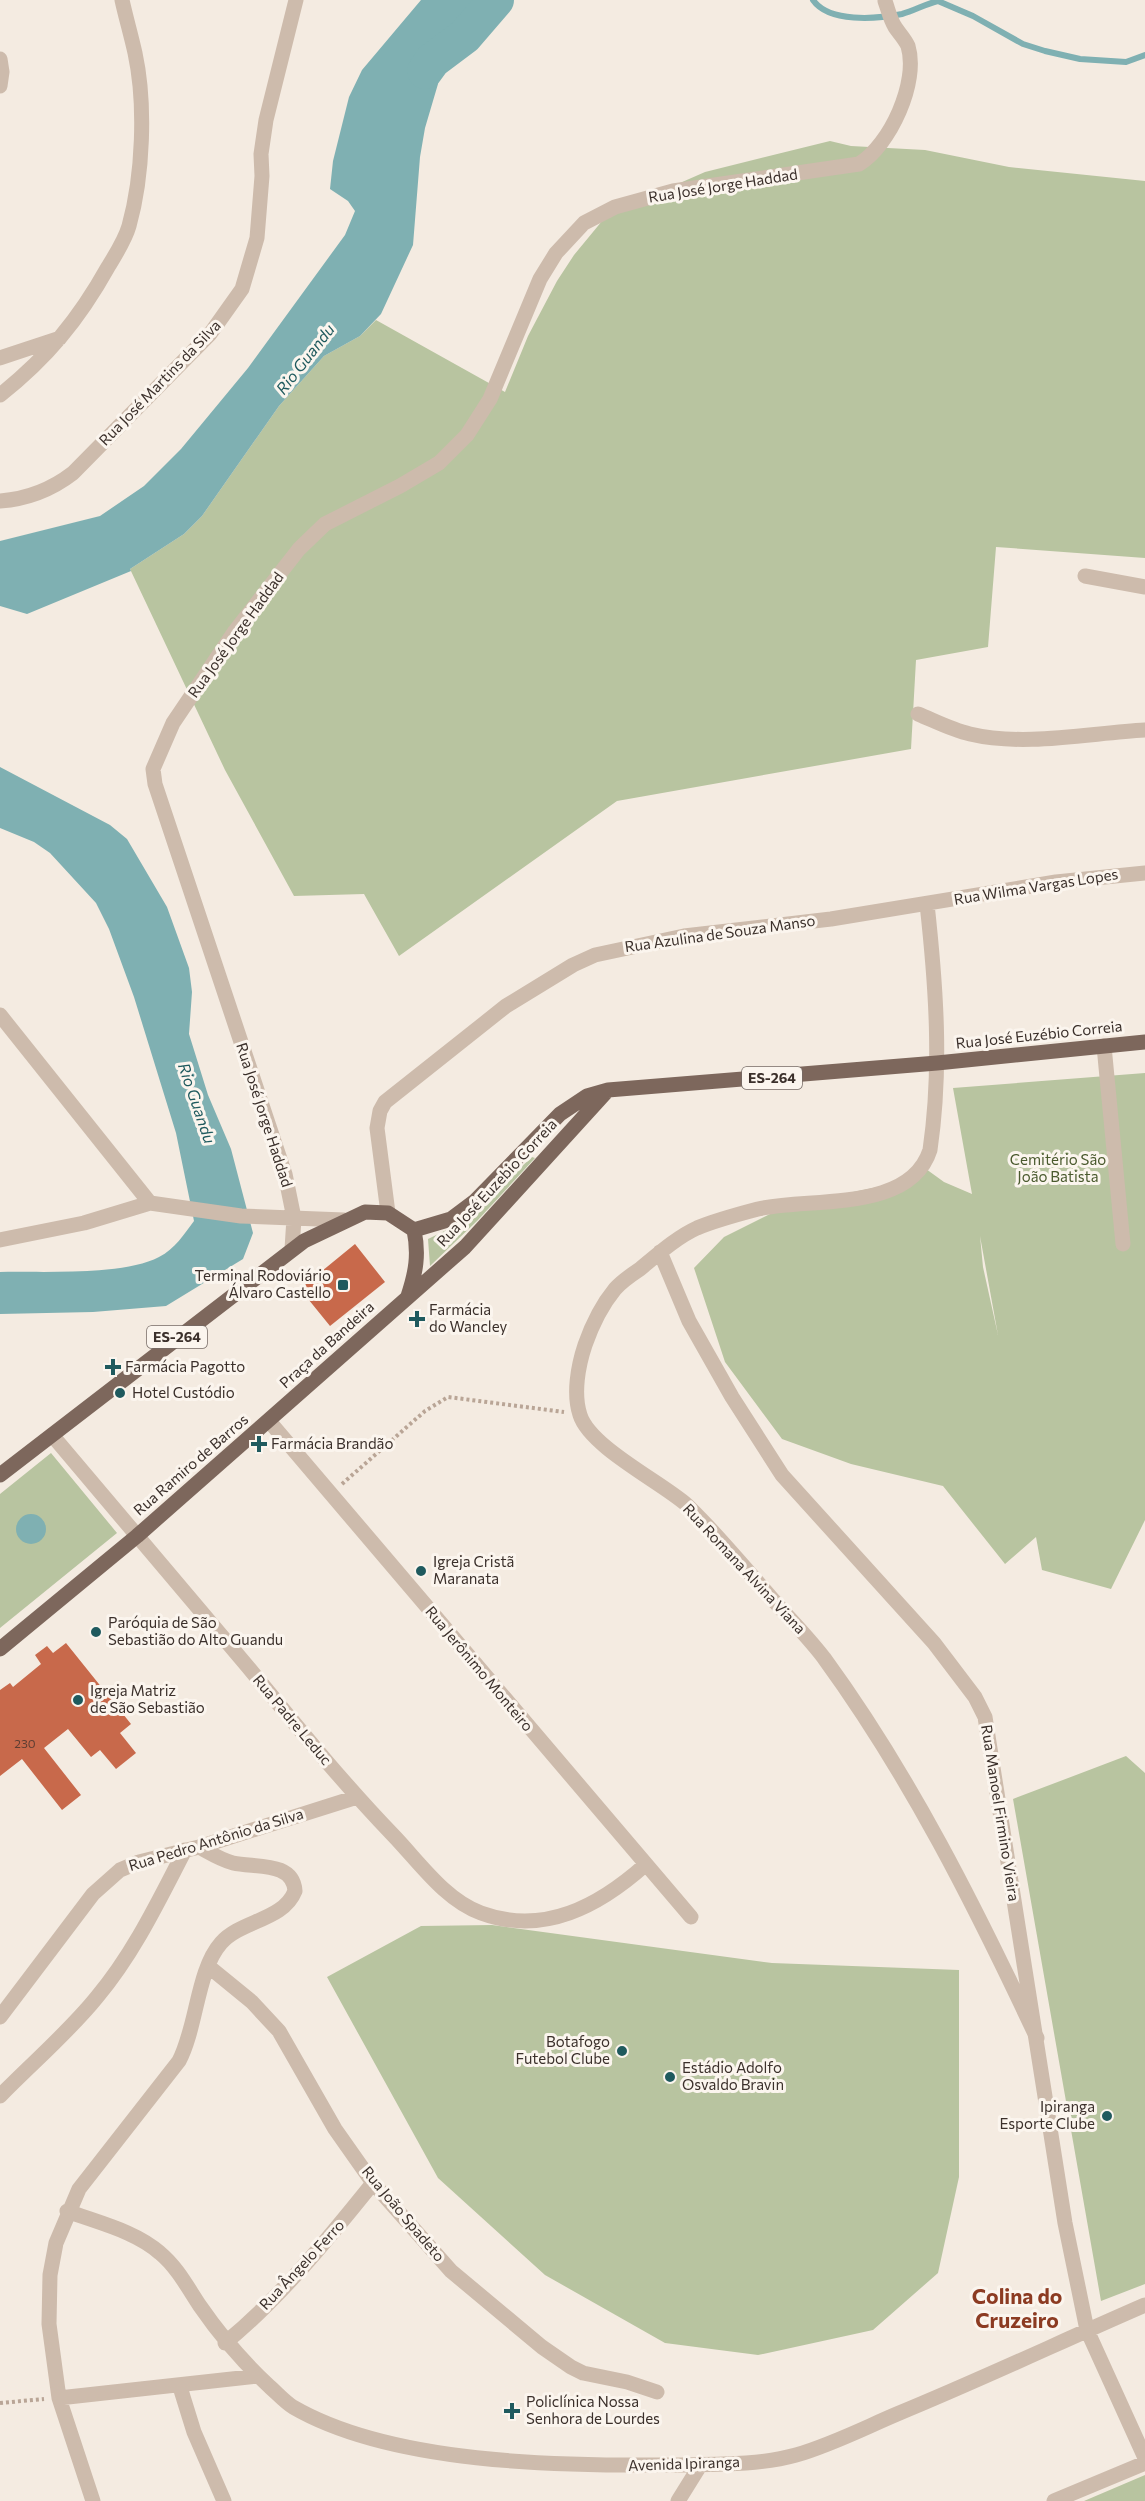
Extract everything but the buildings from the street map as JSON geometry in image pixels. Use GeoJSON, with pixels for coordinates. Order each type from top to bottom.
{"type":"FeatureCollection","features":[{"type":"Feature","properties":{"kind":"main road","name":"Rua José Euzébio Correia"},"geometry":{"type":"LineString","coordinates":[[937,1063],[1145,1042]]}},
{"type":"Feature","properties":{"kind":"main road","name":"Rua José Euzebio Correia"},"geometry":{"type":"LineString","coordinates":[[414,1230],[451,1219],[483,1193],[560,1114],[587,1096],[608,1090],[937,1063]]}},
{"type":"Feature","properties":{"kind":"main road","name":"Rua José Euzebio Correia"},"geometry":{"type":"LineString","coordinates":[[408,1296],[465,1247],[608,1090]]}},
{"type":"Feature","properties":{"kind":"main road","name":"ES-264"},"geometry":{"type":"LineString","coordinates":[[0,1475],[298,1245],[344,1220],[365,1212],[388,1213]]}},
{"type":"Feature","properties":{"kind":"main road"},"geometry":{"type":"LineString","coordinates":[[388,1213],[414,1230],[418,1250],[417,1264],[408,1296]]}},
{"type":"Feature","properties":{"kind":"main road","name":"Praça da Bandeira"},"geometry":{"type":"LineString","coordinates":[[269,1421],[408,1296]]}},
{"type":"Feature","properties":{"kind":"main road","name":"Rua Ramiro de Barros"},"geometry":{"type":"LineString","coordinates":[[0,1648],[137,1536],[269,1421]]}},
{"type":"Feature","properties":{"kind":"street"},"geometry":{"type":"LineString","coordinates":[[0,395],[32,370],[63,337],[101,280],[128,228],[140,147],[141,101],[135,54],[122,0]]}},
{"type":"Feature","properties":{"kind":"street","name":"Rua José Martins da Silva"},"geometry":{"type":"LineString","coordinates":[[0,501],[52,488],[73,473],[210,334],[237,297],[256,249],[262,176],[261,154],[266,120],[296,0]]}},
{"type":"Feature","properties":{"kind":"street","name":"Rua José Jorge Haddad"},"geometry":{"type":"LineString","coordinates":[[294,1218],[285,1174],[155,784],[153,770],[173,723],[210,672],[235,631],[298,549],[325,524],[415,478],[439,463],[467,435],[490,399],[540,279],[556,253],[584,223],[596,215],[632,201],[673,191],[849,166],[859,164],[871,156],[888,134],[908,86],[910,69],[907,43],[894,26],[885,1]]}},
{"type":"Feature","properties":{"kind":"street"},"geometry":{"type":"LineString","coordinates":[[0,59],[2,72],[0,87]]}},
{"type":"Feature","properties":{"kind":"street"},"geometry":{"type":"LineString","coordinates":[[0,358],[63,337]]}},
{"type":"Feature","properties":{"kind":"street"},"geometry":{"type":"LineString","coordinates":[[1085,576],[1145,587]]}},
{"type":"Feature","properties":{"kind":"street"},"geometry":{"type":"LineString","coordinates":[[918,714],[968,734],[992,737],[1047,737],[1145,730]]}},
{"type":"Feature","properties":{"kind":"street","name":"Rua Wilma Vargas Lopes"},"geometry":{"type":"LineString","coordinates":[[927,904],[1056,882],[1145,873]]}},
{"type":"Feature","properties":{"kind":"street"},"geometry":{"type":"LineString","coordinates":[[580,1414],[577,1392],[579,1371],[589,1335],[600,1310],[616,1287],[660,1252],[696,1228],[758,1209],[856,1198],[891,1190],[919,1172],[930,1150],[937,1063],[935,981],[927,904]]}},
{"type":"Feature","properties":{"kind":"street","name":"Rua Azulina de Souza Manso"},"geometry":{"type":"LineString","coordinates":[[388,1213],[377,1128],[380,1111],[385,1102],[506,1006],[573,965],[618,948],[684,936],[831,919],[927,904]]}},
{"type":"Feature","properties":{"kind":"street"},"geometry":{"type":"LineString","coordinates":[[0,1015],[150,1203]]}},
{"type":"Feature","properties":{"kind":"street"},"geometry":{"type":"LineString","coordinates":[[1104,1046],[1123,1244]]}},
{"type":"Feature","properties":{"kind":"street"},"geometry":{"type":"LineString","coordinates":[[0,1240],[84,1224],[150,1203],[178,1209],[240,1216],[344,1220]]}},
{"type":"Feature","properties":{"kind":"street"},"geometry":{"type":"LineString","coordinates":[[294,1218],[298,1245]]}},
{"type":"Feature","properties":{"kind":"street","name":"Rua Manoel Firmino Vieira"},"geometry":{"type":"LineString","coordinates":[[660,1252],[689,1321],[732,1397],[782,1475],[934,1643],[975,1697],[985,1718],[1065,2223],[1088,2330],[1145,2458]]}},
{"type":"Feature","properties":{"kind":"street","name":"Rua Romana Alvina Viana"},"geometry":{"type":"LineString","coordinates":[[580,1414],[585,1424],[608,1448],[686,1505],[822,1655],[882,1744],[923,1812],[989,1936],[1037,2038]]}},
{"type":"Feature","properties":{"kind":"street","name":"Rua Jerônimo Monteiro"},"geometry":{"type":"LineString","coordinates":[[269,1421],[691,1917]]}},
{"type":"Feature","properties":{"kind":"street","name":"Rua Padre Leduc"},"geometry":{"type":"LineString","coordinates":[[52,1435],[357,1797],[453,1898],[484,1914],[521,1920],[550,1919],[573,1914],[601,1899],[645,1864]]}},
{"type":"Feature","properties":{"kind":"street","name":"Rua Pedro Antônio da Silva"},"geometry":{"type":"LineString","coordinates":[[0,2017],[93,1894],[120,1870],[139,1862],[192,1849],[357,1797]]}},
{"type":"Feature","properties":{"kind":"street"},"geometry":{"type":"LineString","coordinates":[[0,2096],[71,2027],[99,1996],[125,1959],[192,1849],[226,1861],[282,1869],[292,1878],[295,1891],[282,1909],[232,1933],[219,1944],[208,1966],[188,2043],[179,2061],[93,2168],[67,2211],[56,2243],[50,2285],[49,2324],[59,2398],[93,2501]]}},
{"type":"Feature","properties":{"kind":"street","name":"Rua João Spadeto"},"geometry":{"type":"LineString","coordinates":[[208,1966],[252,2002],[279,2031],[335,2129],[373,2183],[452,2271],[559,2360],[583,2373],[636,2384],[657,2392]]}},
{"type":"Feature","properties":{"kind":"street","name":"Rua Ângelo Ferro"},"geometry":{"type":"LineString","coordinates":[[225,2343],[247,2324],[328,2240],[373,2183]]}},
{"type":"Feature","properties":{"kind":"street","name":"Avenida Ipiranga"},"geometry":{"type":"LineString","coordinates":[[67,2211],[129,2234],[158,2251],[180,2276],[225,2343],[290,2405],[324,2423],[368,2438],[508,2460],[598,2466],[762,2461],[795,2455],[915,2407],[1145,2305]]}},
{"type":"Feature","properties":{"kind":"street"},"geometry":{"type":"LineString","coordinates":[[59,2398],[258,2376]]}},
{"type":"Feature","properties":{"kind":"street"},"geometry":{"type":"LineString","coordinates":[[180,2386],[194,2432],[224,2501]]}},
{"type":"Feature","properties":{"kind":"street"},"geometry":{"type":"LineString","coordinates":[[1054,2501],[1145,2463]]}},
{"type":"Feature","properties":{"kind":"street"},"geometry":{"type":"LineString","coordinates":[[678,2501],[702,2464]]}},
{"type":"Feature","properties":{"kind":"path"},"geometry":{"type":"LineString","coordinates":[[330,1494],[425,1411],[448,1397],[580,1414]]}},
{"type":"Feature","properties":{"kind":"path"},"geometry":{"type":"LineString","coordinates":[[0,2403],[59,2398]]}},
{"type":"Feature","properties":{"kind":"green space"},"geometry":{"type":"Polygon","coordinates":[[[830,141],[851,146],[925,150],[1009,167],[1145,181],[1145,558],[996,547],[988,647],[916,660],[911,749],[617,801],[399,956],[364,894],[294,896],[225,770],[130,569],[184,534],[202,516],[279,406],[324,356],[360,336],[376,320],[505,392],[528,336],[557,281],[574,255],[607,215],[705,172],[830,141]]]}},
{"type":"Feature","properties":{"kind":"green space","name":"Cemitério São João Batista"},"geometry":{"type":"Polygon","coordinates":[[[1145,1073],[1145,1520],[1111,1589],[1042,1570],[1036,1537],[1005,1564],[943,1486],[851,1464],[782,1439],[725,1362],[694,1268],[724,1237],[788,1205],[888,1185],[926,1169],[944,1182],[972,1194],[953,1088],[1145,1073]],[[980,1236],[983,1267],[998,1335],[980,1236]]]}},
{"type":"Feature","properties":{"kind":"green space"},"geometry":{"type":"Polygon","coordinates":[[[532,1157],[535,1158],[477,1221],[430,1266],[428,1239],[461,1223],[532,1157]]]}},
{"type":"Feature","properties":{"kind":"green space"},"geometry":{"type":"Polygon","coordinates":[[[51,1453],[117,1533],[0,1628],[0,1494],[51,1453]]]}},
{"type":"Feature","properties":{"kind":"green space","name":"Ipiranga Esporte Clube"},"geometry":{"type":"Polygon","coordinates":[[[1126,1756],[1145,1773],[1145,2284],[1101,2301],[1013,1799],[1126,1756]]]}},
{"type":"Feature","properties":{"kind":"green space","name":"Estádio Adolfo Osvaldo Bravin"},"geometry":{"type":"Polygon","coordinates":[[[492,1925],[772,1963],[959,1970],[959,2177],[938,2273],[873,2330],[758,2355],[665,2343],[545,2275],[438,2178],[327,1977],[421,1926],[492,1925]]]}},
{"type":"Feature","properties":{"kind":"green space"},"geometry":{"type":"Polygon","coordinates":[[[1145,2475],[1145,2501],[1084,2501],[1145,2475]]]}},
{"type":"Feature","properties":{"kind":"water"},"geometry":{"type":"Polygon","coordinates":[[[421,0],[493,0],[461,39],[443,67],[425,128],[420,157],[413,245],[381,314],[360,336],[324,356],[279,406],[202,516],[184,534],[130,569],[131,571],[27,614],[0,606],[0,541],[100,516],[144,486],[181,449],[248,368],[345,235],[355,211],[348,201],[330,189],[333,161],[349,97],[362,70],[421,0]]]}},
{"type":"Feature","properties":{"kind":"water"},"geometry":{"type":"Polygon","coordinates":[[[0,767],[110,825],[127,839],[167,907],[189,968],[192,992],[189,1034],[208,1095],[231,1149],[253,1233],[243,1259],[166,1306],[93,1312],[0,1314],[0,1272],[104,1270],[144,1263],[170,1250],[194,1221],[176,1133],[134,997],[109,929],[96,903],[50,853],[34,842],[0,828],[0,767]]]}},
{"type":"Feature","properties":{"kind":"water"},"geometry":{"type":"Polygon","coordinates":[[[31,1514],[42,1518],[46,1529],[42,1540],[31,1544],[20,1540],[16,1529],[20,1518],[31,1514]]]}},
{"type":"Feature","properties":{"kind":"waterway","name":"Rio Guandu"},"geometry":{"type":"LineString","coordinates":[[425,71],[433,60],[465,36],[496,0]]}},
{"type":"Feature","properties":{"kind":"waterway"},"geometry":{"type":"LineString","coordinates":[[813,0],[830,13],[854,18],[902,14],[938,1],[973,16],[1023,44],[1045,51],[1080,59],[1126,62],[1145,55]]}},
{"type":"Feature","properties":{"kind":"place","name":"Terminal Rodoviário Álvaro Castello"},"geometry":{"type":"Point","coordinates":[343,1285]}},
{"type":"Feature","properties":{"kind":"place","name":"Farmácia do Wancley"},"geometry":{"type":"Point","coordinates":[417,1319]}},
{"type":"Feature","properties":{"kind":"place","name":"Farmácia Pagotto"},"geometry":{"type":"Point","coordinates":[113,1367]}},
{"type":"Feature","properties":{"kind":"place","name":"Hotel Custódio"},"geometry":{"type":"Point","coordinates":[120,1393]}},
{"type":"Feature","properties":{"kind":"place","name":"Farmácia Brandão"},"geometry":{"type":"Point","coordinates":[259,1444]}},
{"type":"Feature","properties":{"kind":"place","name":"Igreja Cristã Maranata"},"geometry":{"type":"Point","coordinates":[421,1571]}},
{"type":"Feature","properties":{"kind":"place","name":"Paróquia de São Sebastião do Alto Guandu"},"geometry":{"type":"Point","coordinates":[96,1632]}},
{"type":"Feature","properties":{"kind":"place","name":"Igreja Matriz de São Sebastião"},"geometry":{"type":"Point","coordinates":[78,1700]}},
{"type":"Feature","properties":{"kind":"place","name":"Botafogo Futebol Clube"},"geometry":{"type":"Point","coordinates":[622,2051]}},
{"type":"Feature","properties":{"kind":"place","name":"Estádio Adolfo Osvaldo Bravin"},"geometry":{"type":"Point","coordinates":[670,2077]}},
{"type":"Feature","properties":{"kind":"place","name":"Ipiranga Esporte Clube"},"geometry":{"type":"Point","coordinates":[1107,2116]}},
{"type":"Feature","properties":{"kind":"place","name":"Policlínica Nossa Senhora de Lourdes"},"geometry":{"type":"Point","coordinates":[512,2411]}},
{"type":"Feature","properties":{"kind":"district","name":"Colina do Cruzeiro"},"geometry":{"type":"Point","coordinates":[1017,2309]}}]}
